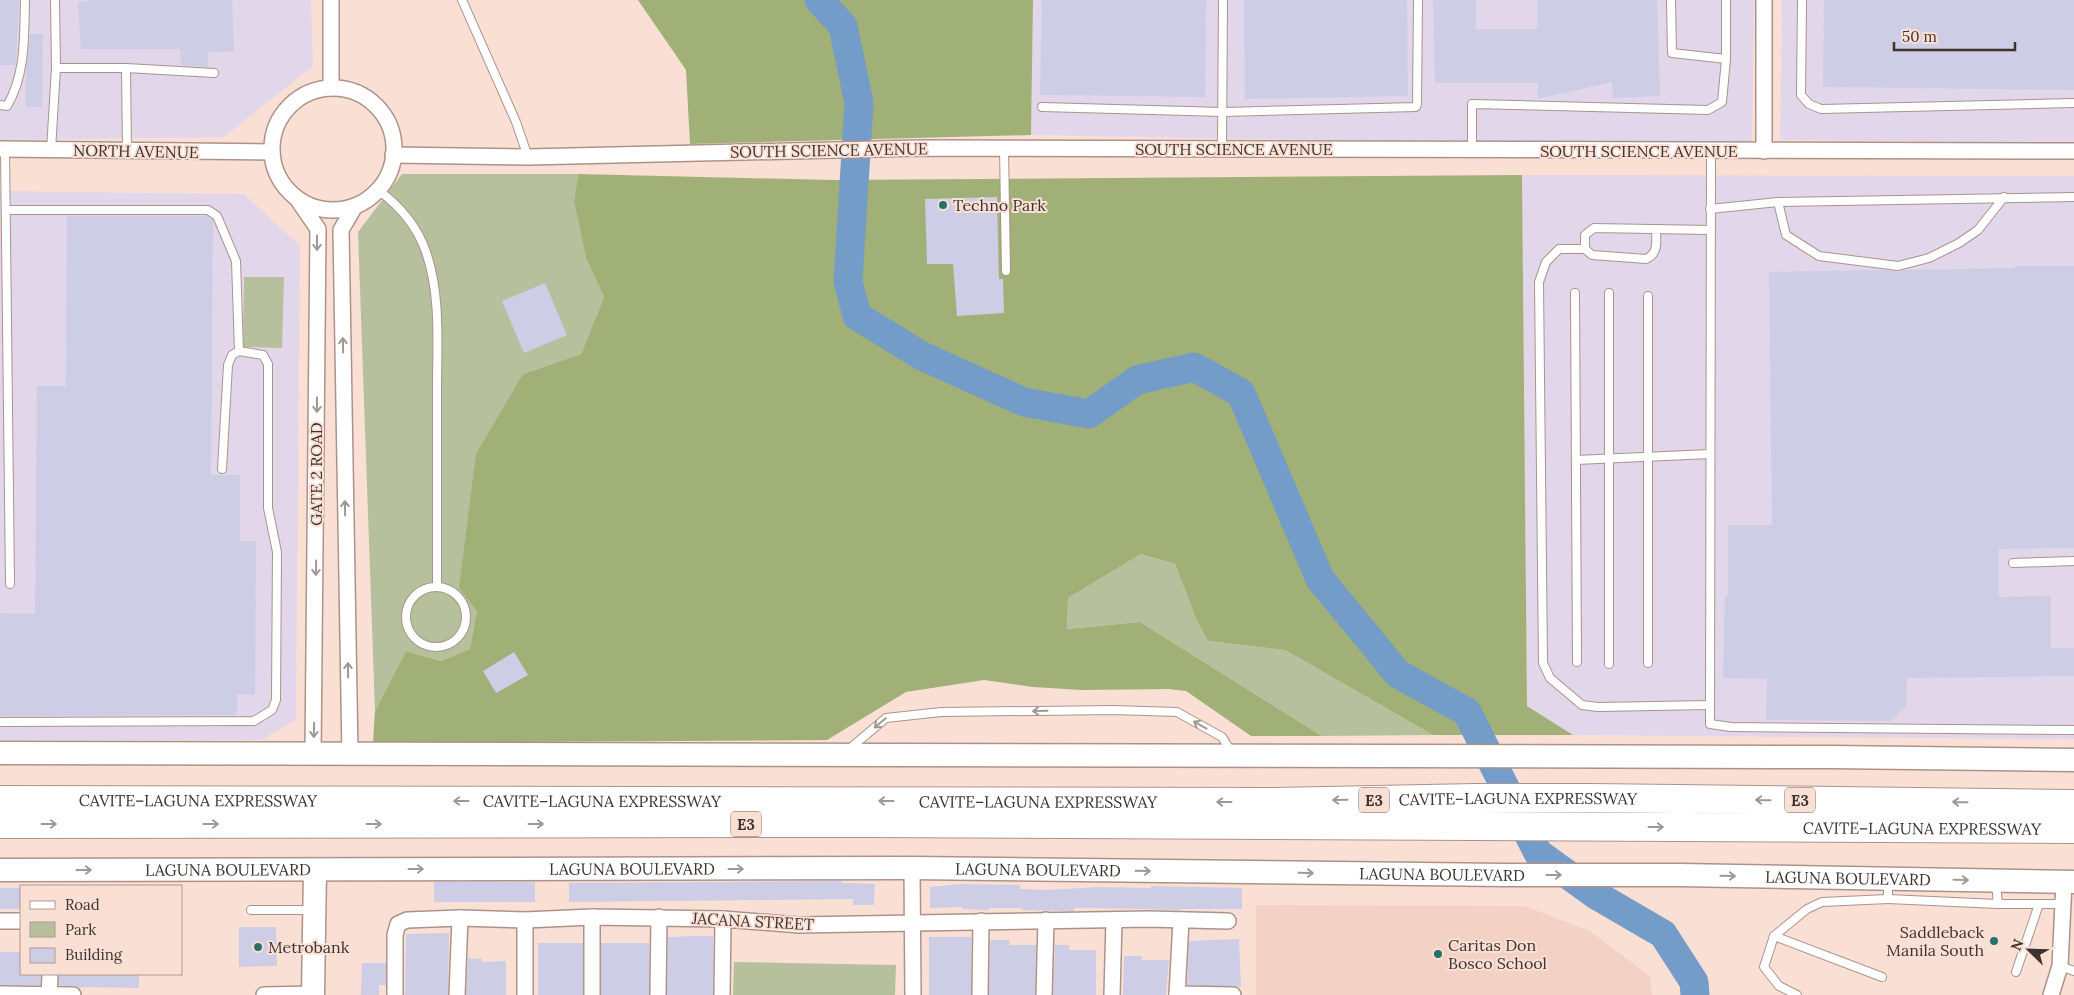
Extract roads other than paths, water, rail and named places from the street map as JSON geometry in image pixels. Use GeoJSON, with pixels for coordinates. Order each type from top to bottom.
{"type":"FeatureCollection","features":[{"type":"Feature","properties":{"kind":"highway"},"geometry":{"type":"LineString","coordinates":[[2008,816],[2074,793]]}},
{"type":"Feature","properties":{"kind":"highway","name":"CAVITE–LAGUNA EXPRESSWAY"},"geometry":{"type":"LineString","coordinates":[[0,824],[1476,798],[1591,798],[2008,816],[2074,828]]}},
{"type":"Feature","properties":{"kind":"highway","name":"CAVITE–LAGUNA EXPRESSWAY"},"geometry":{"type":"LineString","coordinates":[[0,800],[1492,826],[1608,826],[2008,816],[2074,804]]}},
{"type":"Feature","properties":{"kind":"highway"},"geometry":{"type":"LineString","coordinates":[[2008,816],[2074,837]]}},
{"type":"Feature","properties":{"kind":"main road"},"geometry":{"type":"LineString","coordinates":[[0,753],[1832,757],[2074,760]]}},
{"type":"Feature","properties":{"kind":"main road","name":"LAGUNA BOULEVARD"},"geometry":{"type":"LineString","coordinates":[[0,870],[912,868],[1505,875],[1680,874],[1888,889],[1995,881],[2069,882]]}},
{"type":"Feature","properties":{"kind":"main road"},"geometry":{"type":"LineString","coordinates":[[313,995],[315,870]]}},
{"type":"Feature","properties":{"kind":"street"},"geometry":{"type":"LineString","coordinates":[[330,0],[331,88]]}},
{"type":"Feature","properties":{"kind":"street"},"geometry":{"type":"LineString","coordinates":[[1764,0],[1764,151]]}},
{"type":"Feature","properties":{"kind":"street"},"geometry":{"type":"LineString","coordinates":[[331,88],[341,88],[359,94],[380,111],[392,136],[393,155],[388,173],[378,190],[371,196],[355,206],[326,210],[298,200],[284,187],[273,162],[272,152],[277,124],[288,108],[303,96],[322,89],[331,88]]}},
{"type":"Feature","properties":{"kind":"street","name":"SOUTH SCIENCE AVENUE"},"geometry":{"type":"LineString","coordinates":[[393,155],[528,157],[920,148],[2074,152]]}},
{"type":"Feature","properties":{"kind":"street","name":"NORTH AVENUE"},"geometry":{"type":"LineString","coordinates":[[3,149],[272,152]]}},
{"type":"Feature","properties":{"kind":"street","name":"GATE 2 ROAD"},"geometry":{"type":"LineString","coordinates":[[298,200],[318,228],[313,754]]}},
{"type":"Feature","properties":{"kind":"street","name":"GATE 2 ROAD"},"geometry":{"type":"LineString","coordinates":[[350,754],[341,230],[355,206]]}},
{"type":"Feature","properties":{"kind":"street"},"geometry":{"type":"LineString","coordinates":[[912,868],[913,995]]}},
{"type":"Feature","properties":{"kind":"street"},"geometry":{"type":"LineString","coordinates":[[2050,995],[2067,968],[2062,904],[2069,882]]}},
{"type":"Feature","properties":{"kind":"street"},"geometry":{"type":"LineString","coordinates":[[592,917],[592,995]]}},
{"type":"Feature","properties":{"kind":"street"},"geometry":{"type":"LineString","coordinates":[[658,917],[658,995]]}},
{"type":"Feature","properties":{"kind":"street","name":"JACANA STREET"},"geometry":{"type":"LineString","coordinates":[[395,995],[395,935],[398,924],[407,920],[658,917],[723,919],[799,925],[1149,919],[1228,921]]}},
{"type":"Feature","properties":{"kind":"street"},"geometry":{"type":"LineString","coordinates":[[457,995],[460,918]]}},
{"type":"Feature","properties":{"kind":"street"},"geometry":{"type":"LineString","coordinates":[[722,995],[723,919]]}},
{"type":"Feature","properties":{"kind":"street"},"geometry":{"type":"LineString","coordinates":[[525,920],[525,995]]}},
{"type":"Feature","properties":{"kind":"street"},"geometry":{"type":"LineString","coordinates":[[1044,995],[1046,920]]}},
{"type":"Feature","properties":{"kind":"street"},"geometry":{"type":"LineString","coordinates":[[1112,995],[1114,920]]}},
{"type":"Feature","properties":{"kind":"street"},"geometry":{"type":"LineString","coordinates":[[1181,920],[1177,995],[1233,994]]}},
{"type":"Feature","properties":{"kind":"street"},"geometry":{"type":"LineString","coordinates":[[0,921],[20,921]]}},
{"type":"Feature","properties":{"kind":"street"},"geometry":{"type":"LineString","coordinates":[[980,995],[981,921]]}},
{"type":"Feature","properties":{"kind":"street"},"geometry":{"type":"LineString","coordinates":[[49,994],[50,975]]}},
{"type":"Feature","properties":{"kind":"street"},"geometry":{"type":"LineString","coordinates":[[0,994],[73,995]]}},
{"type":"Feature","properties":{"kind":"street"},"geometry":{"type":"LineString","coordinates":[[264,995],[313,995]]}},
{"type":"Feature","properties":{"kind":"lane"},"geometry":{"type":"LineString","coordinates":[[0,105],[7,106],[16,90],[24,49],[25,0]]}},
{"type":"Feature","properties":{"kind":"lane"},"geometry":{"type":"LineString","coordinates":[[51,150],[56,68],[55,0]]}},
{"type":"Feature","properties":{"kind":"lane"},"geometry":{"type":"LineString","coordinates":[[462,0],[516,122],[528,157]]}},
{"type":"Feature","properties":{"kind":"lane"},"geometry":{"type":"LineString","coordinates":[[1222,0],[1222,149]]}},
{"type":"Feature","properties":{"kind":"lane"},"geometry":{"type":"LineString","coordinates":[[1042,107],[1223,112],[1416,107],[1418,0]]}},
{"type":"Feature","properties":{"kind":"lane"},"geometry":{"type":"LineString","coordinates":[[1671,0],[1672,52],[1726,58]]}},
{"type":"Feature","properties":{"kind":"lane"},"geometry":{"type":"LineString","coordinates":[[1472,150],[1472,104],[1708,110],[1722,102],[1726,58],[1726,0]]}},
{"type":"Feature","properties":{"kind":"lane"},"geometry":{"type":"LineString","coordinates":[[1802,0],[1801,95],[1809,104],[1821,109],[2074,103]]}},
{"type":"Feature","properties":{"kind":"lane"},"geometry":{"type":"LineString","coordinates":[[56,68],[126,68],[214,73]]}},
{"type":"Feature","properties":{"kind":"lane"},"geometry":{"type":"LineString","coordinates":[[126,68],[127,150]]}},
{"type":"Feature","properties":{"kind":"lane"},"geometry":{"type":"LineString","coordinates":[[1004,148],[1006,271]]}},
{"type":"Feature","properties":{"kind":"lane"},"geometry":{"type":"LineString","coordinates":[[3,149],[6,210],[10,584]]}},
{"type":"Feature","properties":{"kind":"lane"},"geometry":{"type":"LineString","coordinates":[[1711,151],[1710,724],[1731,727],[2074,730]]}},
{"type":"Feature","properties":{"kind":"lane"},"geometry":{"type":"LineString","coordinates":[[378,190],[400,208],[419,235],[430,266],[434,285],[436,333],[437,586]]}},
{"type":"Feature","properties":{"kind":"lane"},"geometry":{"type":"LineString","coordinates":[[1710,209],[1778,202],[2074,196]]}},
{"type":"Feature","properties":{"kind":"lane"},"geometry":{"type":"LineString","coordinates":[[1778,202],[1786,235],[1819,256],[1898,266],[1930,258],[1959,243],[1978,230],[2004,197]]}},
{"type":"Feature","properties":{"kind":"lane"},"geometry":{"type":"LineString","coordinates":[[6,210],[208,210],[218,216],[236,260],[239,351]]}},
{"type":"Feature","properties":{"kind":"lane"},"geometry":{"type":"LineString","coordinates":[[1585,249],[1586,235],[1594,228],[1710,230]]}},
{"type":"Feature","properties":{"kind":"lane"},"geometry":{"type":"LineString","coordinates":[[1656,229],[1656,251],[1653,256],[1646,259],[1592,254],[1585,249],[1559,249],[1546,262],[1539,282],[1543,663],[1550,678],[1582,705],[1598,707],[1710,704]]}},
{"type":"Feature","properties":{"kind":"lane"},"geometry":{"type":"LineString","coordinates":[[1575,292],[1577,662]]}},
{"type":"Feature","properties":{"kind":"lane"},"geometry":{"type":"LineString","coordinates":[[1609,293],[1609,664]]}},
{"type":"Feature","properties":{"kind":"lane"},"geometry":{"type":"LineString","coordinates":[[1648,296],[1648,663]]}},
{"type":"Feature","properties":{"kind":"lane"},"geometry":{"type":"LineString","coordinates":[[0,722],[254,721],[272,710],[276,700],[277,552],[268,508],[268,364],[263,355],[239,351],[232,355],[228,365],[222,469]]}},
{"type":"Feature","properties":{"kind":"lane"},"geometry":{"type":"LineString","coordinates":[[1576,460],[1710,454]]}},
{"type":"Feature","properties":{"kind":"lane"},"geometry":{"type":"LineString","coordinates":[[2013,563],[2074,561]]}},
{"type":"Feature","properties":{"kind":"lane"},"geometry":{"type":"LineString","coordinates":[[437,586],[454,592],[465,606],[466,615],[462,633],[456,640],[440,647],[431,647],[416,640],[411,634],[406,618],[407,610],[414,596],[428,588],[437,586]]}},
{"type":"Feature","properties":{"kind":"lane"},"geometry":{"type":"LineString","coordinates":[[840,756],[886,718],[941,712],[1112,710],[1177,712],[1222,737],[1234,757]]}},
{"type":"Feature","properties":{"kind":"lane"},"geometry":{"type":"LineString","coordinates":[[1995,881],[1998,904]]}},
{"type":"Feature","properties":{"kind":"lane"},"geometry":{"type":"LineString","coordinates":[[1797,995],[1778,986],[1764,967],[1774,936],[1807,909],[1822,902],[1888,889],[1998,904],[2062,904]]}},
{"type":"Feature","properties":{"kind":"lane"},"geometry":{"type":"LineString","coordinates":[[2016,972],[2038,904]]}},
{"type":"Feature","properties":{"kind":"lane"},"geometry":{"type":"LineString","coordinates":[[251,910],[314,910]]}},
{"type":"Feature","properties":{"kind":"lane"},"geometry":{"type":"LineString","coordinates":[[1774,936],[1882,976]]}},
{"type":"Feature","properties":{"kind":"waterway"},"geometry":{"type":"LineString","coordinates":[[819,0],[843,26],[859,103],[848,281],[857,316],[922,356],[1024,402],[1089,414],[1137,380],[1194,367],[1241,393],[1320,579],[1398,674],[1467,712],[1538,853],[1596,895],[1663,934],[1694,982],[1695,995]]}},
{"type":"Feature","properties":{"kind":"place","name":"Techno Park"},"geometry":{"type":"Point","coordinates":[943,205]}},
{"type":"Feature","properties":{"kind":"place","name":"Saddleback Manila South"},"geometry":{"type":"Point","coordinates":[1994,941]}},
{"type":"Feature","properties":{"kind":"place","name":"Metrobank"},"geometry":{"type":"Point","coordinates":[258,947]}},
{"type":"Feature","properties":{"kind":"place","name":"Caritas Don Bosco School"},"geometry":{"type":"Point","coordinates":[1438,954]}}]}
